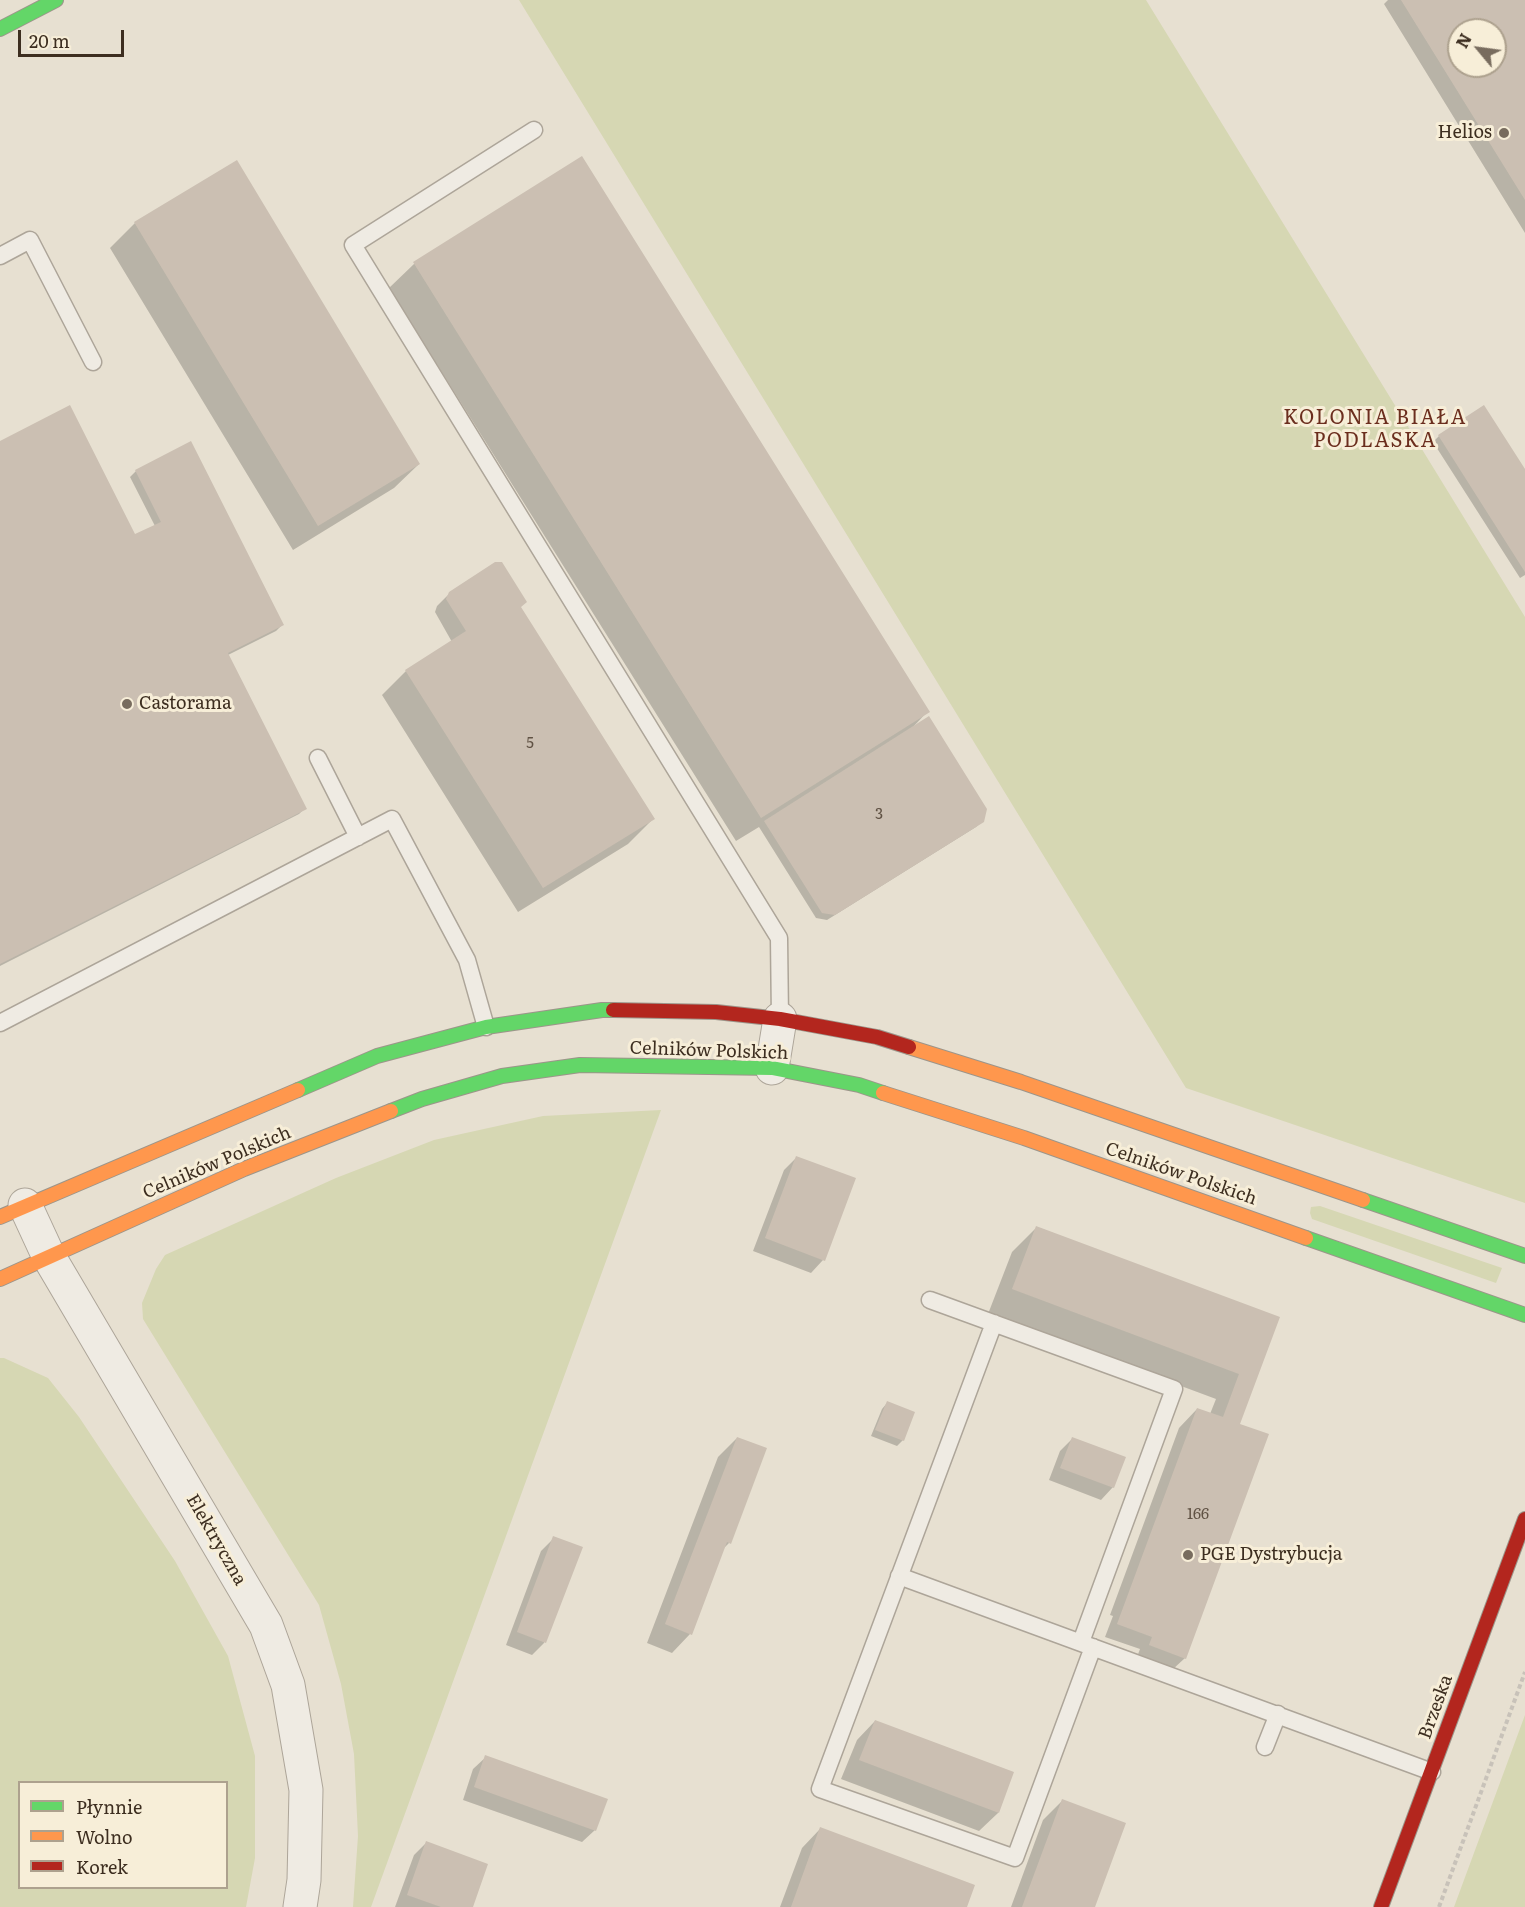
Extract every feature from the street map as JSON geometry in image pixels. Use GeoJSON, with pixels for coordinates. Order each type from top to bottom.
{"type":"FeatureCollection","features":[{"type":"Feature","properties":{"kind":"main road"},"geometry":{"type":"LineString","coordinates":[[0,29],[56,0]]}},
{"type":"Feature","properties":{"kind":"main road","name":"Celników Polskich"},"geometry":{"type":"LineString","coordinates":[[13,1211],[377,1056],[486,1027],[602,1010],[716,1012],[780,1019],[877,1037],[1021,1082],[1525,1256]]}},
{"type":"Feature","properties":{"kind":"main road","name":"Celników Polskich"},"geometry":{"type":"LineString","coordinates":[[0,1279],[255,1165],[422,1099],[502,1076],[580,1065],[772,1068],[860,1085],[1024,1138],[1525,1315]]}},
{"type":"Feature","properties":{"kind":"main road","name":"Brzeska"},"geometry":{"type":"LineString","coordinates":[[1381,1907],[1525,1519]]}},
{"type":"Feature","properties":{"kind":"street"},"geometry":{"type":"LineString","coordinates":[[772,1068],[780,1019]]}},
{"type":"Feature","properties":{"kind":"street","name":"Elektryczna"},"geometry":{"type":"LineString","coordinates":[[13,1211],[49,1257],[266,1625],[288,1685],[306,1790],[304,1880],[300,1907]]}},
{"type":"Feature","properties":{"kind":"lane"},"geometry":{"type":"LineString","coordinates":[[534,130],[353,245],[779,938],[780,1019]]}},
{"type":"Feature","properties":{"kind":"lane"},"geometry":{"type":"LineString","coordinates":[[0,256],[30,240],[93,362]]}},
{"type":"Feature","properties":{"kind":"lane"},"geometry":{"type":"LineString","coordinates":[[318,758],[358,837]]}},
{"type":"Feature","properties":{"kind":"lane"},"geometry":{"type":"LineString","coordinates":[[0,1023],[392,819],[468,960],[486,1027]]}},
{"type":"Feature","properties":{"kind":"lane"},"geometry":{"type":"LineString","coordinates":[[930,1300],[994,1323],[1174,1389],[1015,1858],[820,1789],[994,1323]]}},
{"type":"Feature","properties":{"kind":"lane"},"geometry":{"type":"LineString","coordinates":[[899,1576],[1431,1772]]}},
{"type":"Feature","properties":{"kind":"lane"},"geometry":{"type":"LineString","coordinates":[[1265,1747],[1278,1714]]}},
{"type":"Feature","properties":{"kind":"path"},"geometry":{"type":"LineString","coordinates":[[1438,1907],[1525,1671]]}},
{"type":"Feature","properties":{"kind":"green space"},"geometry":{"type":"Polygon","coordinates":[[[519,0],[1146,0],[1525,617],[1525,1203],[1186,1088],[519,0]]]}},
{"type":"Feature","properties":{"kind":"green space"},"geometry":{"type":"Polygon","coordinates":[[[661,1110],[371,1907],[353,1907],[358,1836],[354,1754],[341,1684],[319,1605],[143,1319],[142,1303],[156,1269],[165,1255],[336,1178],[434,1140],[543,1116],[661,1110]]]}},
{"type":"Feature","properties":{"kind":"green space"},"geometry":{"type":"Polygon","coordinates":[[[1320,1206],[1502,1268],[1496,1283],[1312,1219],[1311,1207],[1320,1206]]]}},
{"type":"Feature","properties":{"kind":"green space"},"geometry":{"type":"Polygon","coordinates":[[[0,1358],[48,1378],[79,1417],[175,1561],[228,1656],[255,1756],[255,1858],[246,1907],[0,1907],[0,1358]]]}},
{"type":"Feature","properties":{"kind":"green space"},"geometry":{"type":"Polygon","coordinates":[[[1525,1715],[1525,1907],[1454,1907],[1525,1715]]]}},
{"type":"Feature","properties":{"kind":"building","name":"Helios"},"geometry":{"type":"Polygon","coordinates":[[[1401,0],[1525,0],[1525,200],[1449,78],[1507,78],[1507,18],[1447,18],[1447,74],[1401,0]]]}},
{"type":"Feature","properties":{"kind":"building"},"geometry":{"type":"Polygon","coordinates":[[[582,156],[930,712],[761,818],[413,262],[582,156]]]}},
{"type":"Feature","properties":{"kind":"building"},"geometry":{"type":"Polygon","coordinates":[[[237,160],[420,464],[318,526],[134,222],[237,160]]]}},
{"type":"Feature","properties":{"kind":"building","name":"Castorama"},"geometry":{"type":"Polygon","coordinates":[[[70,405],[135,534],[161,522],[135,470],[191,441],[284,625],[228,653],[307,809],[0,964],[0,441],[70,405]]]}},
{"type":"Feature","properties":{"kind":"building"},"geometry":{"type":"Polygon","coordinates":[[[1484,405],[1525,469],[1525,572],[1438,435],[1484,405]]]}},
{"type":"Feature","properties":{"kind":"building"},"geometry":{"type":"Polygon","coordinates":[[[495,562],[502,562],[527,602],[521,607],[655,819],[543,888],[405,670],[466,631],[446,599],[449,592],[495,562]]]}},
{"type":"Feature","properties":{"kind":"building"},"geometry":{"type":"Polygon","coordinates":[[[929,716],[987,809],[984,822],[835,915],[822,913],[764,821],[929,716]]]}},
{"type":"Feature","properties":{"kind":"building"},"geometry":{"type":"Polygon","coordinates":[[[796,1156],[856,1178],[825,1261],[765,1238],[796,1156]]]}},
{"type":"Feature","properties":{"kind":"building"},"geometry":{"type":"Polygon","coordinates":[[[1036,1226],[1280,1317],[1240,1424],[1269,1434],[1186,1659],[1149,1645],[1152,1637],[1117,1624],[1197,1408],[1223,1417],[1239,1374],[1012,1289],[1036,1226]]]}},
{"type":"Feature","properties":{"kind":"building"},"geometry":{"type":"Polygon","coordinates":[[[887,1401],[915,1412],[904,1441],[875,1430],[887,1401]]]}},
{"type":"Feature","properties":{"kind":"building"},"geometry":{"type":"Polygon","coordinates":[[[737,1437],[767,1448],[731,1544],[727,1542],[692,1635],[665,1624],[737,1437]]]}},
{"type":"Feature","properties":{"kind":"building"},"geometry":{"type":"Polygon","coordinates":[[[1072,1437],[1126,1457],[1114,1488],[1060,1468],[1072,1437]]]}},
{"type":"Feature","properties":{"kind":"building"},"geometry":{"type":"Polygon","coordinates":[[[553,1536],[583,1547],[546,1643],[517,1632],[553,1536]]]}},
{"type":"Feature","properties":{"kind":"building"},"geometry":{"type":"Polygon","coordinates":[[[875,1720],[1014,1772],[999,1813],[859,1760],[875,1720]]]}},
{"type":"Feature","properties":{"kind":"building"},"geometry":{"type":"Polygon","coordinates":[[[485,1755],[608,1799],[596,1831],[474,1787],[485,1755]]]}},
{"type":"Feature","properties":{"kind":"building"},"geometry":{"type":"Polygon","coordinates":[[[1062,1799],[1126,1823],[1095,1907],[1022,1907],[1062,1799]]]}},
{"type":"Feature","properties":{"kind":"building"},"geometry":{"type":"Polygon","coordinates":[[[820,1827],[975,1885],[967,1907],[791,1907],[820,1827]]]}},
{"type":"Feature","properties":{"kind":"building"},"geometry":{"type":"Polygon","coordinates":[[[426,1841],[488,1864],[473,1907],[441,1907],[407,1895],[426,1841]]]}},
{"type":"Feature","properties":{"kind":"traffic: fast"},"geometry":{"type":"LineString","coordinates":[[0,29],[56,0]]}},
{"type":"Feature","properties":{"kind":"traffic: fast"},"geometry":{"type":"LineString","coordinates":[[298,1090],[377,1056],[486,1027],[613,1010]]}},
{"type":"Feature","properties":{"kind":"traffic: fast"},"geometry":{"type":"LineString","coordinates":[[391,1111],[422,1099],[502,1076],[580,1065],[772,1068],[859,1085],[883,1093]]}},
{"type":"Feature","properties":{"kind":"traffic: fast"},"geometry":{"type":"LineString","coordinates":[[1363,1200],[1525,1256]]}},
{"type":"Feature","properties":{"kind":"traffic: fast"},"geometry":{"type":"LineString","coordinates":[[1306,1238],[1525,1315]]}},
{"type":"Feature","properties":{"kind":"traffic: slow"},"geometry":{"type":"LineString","coordinates":[[909,1047],[1021,1082],[1363,1200]]}},
{"type":"Feature","properties":{"kind":"traffic: slow"},"geometry":{"type":"LineString","coordinates":[[0,1217],[298,1090]]}},
{"type":"Feature","properties":{"kind":"traffic: slow"},"geometry":{"type":"LineString","coordinates":[[883,1093],[1024,1138],[1306,1238]]}},
{"type":"Feature","properties":{"kind":"traffic: slow"},"geometry":{"type":"LineString","coordinates":[[0,1279],[244,1169],[391,1111]]}},
{"type":"Feature","properties":{"kind":"traffic: jam"},"geometry":{"type":"LineString","coordinates":[[613,1010],[716,1012],[780,1019],[877,1037],[909,1047]]}},
{"type":"Feature","properties":{"kind":"traffic: jam"},"geometry":{"type":"LineString","coordinates":[[1381,1907],[1525,1519]]}},
{"type":"Feature","properties":{"kind":"place","name":"Helios"},"geometry":{"type":"Point","coordinates":[1504,133]}},
{"type":"Feature","properties":{"kind":"place","name":"Castorama"},"geometry":{"type":"Point","coordinates":[127,704]}},
{"type":"Feature","properties":{"kind":"place","name":"PGE Dystrybucja"},"geometry":{"type":"Point","coordinates":[1188,1555]}},
{"type":"Feature","properties":{"kind":"district","name":"KOLONIA BIAŁA PODLASKA"},"geometry":{"type":"Point","coordinates":[1375,430]}}]}
